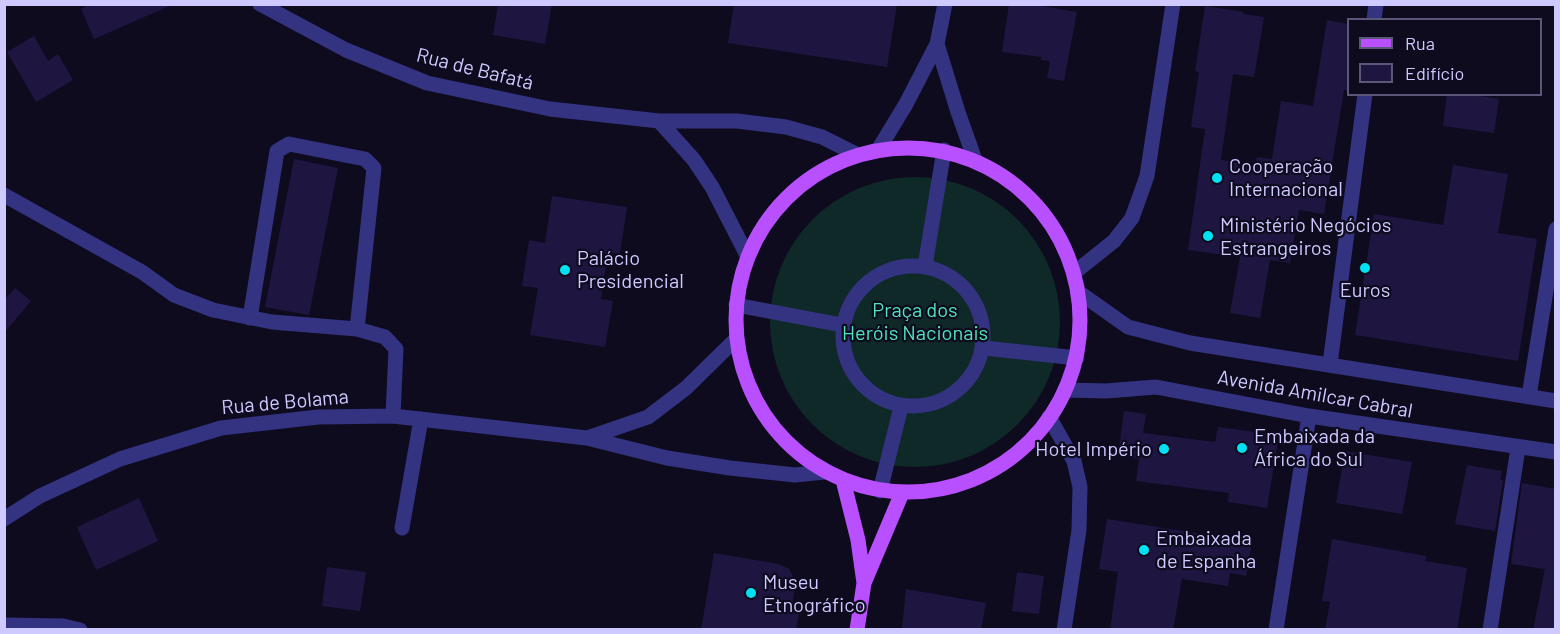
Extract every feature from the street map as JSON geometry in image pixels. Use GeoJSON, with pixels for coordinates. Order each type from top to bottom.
{"type":"FeatureCollection","features":[{"type":"Feature","properties":{"kind":"main road"},"geometry":{"type":"LineString","coordinates":[[911,147],[944,150],[975,160],[1014,182],[1045,213],[1068,250],[1074,273],[1080,293],[1081,326],[1077,358],[1066,390],[1039,433],[1000,466],[953,487],[902,493],[880,491],[825,472],[792,448],[764,417],[746,380],[736,339],[736,305],[748,257],[762,230],[780,205],[803,184],[830,166],[858,155],[878,150],[911,147]]}},
{"type":"Feature","properties":{"kind":"main road"},"geometry":{"type":"LineString","coordinates":[[843,480],[858,540],[864,583]]}},
{"type":"Feature","properties":{"kind":"main road"},"geometry":{"type":"LineString","coordinates":[[857,630],[864,583],[902,493]]}},
{"type":"Feature","properties":{"kind":"street","name":"Rua de Bafatá"},"geometry":{"type":"LineString","coordinates":[[260,4],[346,50],[427,83],[550,109],[659,121],[737,121],[786,127],[822,137],[858,155]]}},
{"type":"Feature","properties":{"kind":"street"},"geometry":{"type":"LineString","coordinates":[[878,150],[938,44],[945,4]]}},
{"type":"Feature","properties":{"kind":"street"},"geometry":{"type":"LineString","coordinates":[[1074,273],[1114,241],[1132,218],[1147,176],[1173,4]]}},
{"type":"Feature","properties":{"kind":"street"},"geometry":{"type":"LineString","coordinates":[[938,44],[975,160]]}},
{"type":"Feature","properties":{"kind":"street"},"geometry":{"type":"LineString","coordinates":[[1330,364],[1365,96]]}},
{"type":"Feature","properties":{"kind":"street"},"geometry":{"type":"LineString","coordinates":[[659,121],[694,160],[712,188],[748,257]]}},
{"type":"Feature","properties":{"kind":"street"},"geometry":{"type":"LineString","coordinates":[[250,318],[277,152],[289,144],[365,159],[374,168],[357,329]]}},
{"type":"Feature","properties":{"kind":"street"},"geometry":{"type":"LineString","coordinates":[[925,266],[944,150]]}},
{"type":"Feature","properties":{"kind":"street"},"geometry":{"type":"LineString","coordinates":[[4,195],[142,272],[174,295],[213,310],[272,322],[357,329],[385,337],[396,349],[393,416]]}},
{"type":"Feature","properties":{"kind":"street"},"geometry":{"type":"LineString","coordinates":[[1529,396],[1556,229]]}},
{"type":"Feature","properties":{"kind":"street"},"geometry":{"type":"LineString","coordinates":[[925,266],[958,281],[980,310],[984,348],[968,381],[938,403],[901,407],[868,392],[846,362],[842,325],[858,291],[888,270],[925,266]]}},
{"type":"Feature","properties":{"kind":"street","name":"Avenida Amilcar Cabral"},"geometry":{"type":"LineString","coordinates":[[1080,293],[1128,327],[1190,343],[1556,401]]}},
{"type":"Feature","properties":{"kind":"street"},"geometry":{"type":"LineString","coordinates":[[736,305],[842,325]]}},
{"type":"Feature","properties":{"kind":"street","name":"Rua de Bolama"},"geometry":{"type":"LineString","coordinates":[[587,438],[648,417],[686,388],[736,339]]}},
{"type":"Feature","properties":{"kind":"street"},"geometry":{"type":"LineString","coordinates":[[984,348],[1077,358]]}},
{"type":"Feature","properties":{"kind":"street","name":"Avenida Amilcar Cabral"},"geometry":{"type":"LineString","coordinates":[[1066,390],[1156,387],[1309,417],[1556,452]]}},
{"type":"Feature","properties":{"kind":"street"},"geometry":{"type":"LineString","coordinates":[[880,491],[901,407]]}},
{"type":"Feature","properties":{"kind":"street","name":"Rua de Bolama"},"geometry":{"type":"LineString","coordinates":[[4,519],[40,496],[120,459],[221,428],[318,417],[393,416],[421,419],[587,438],[667,458],[730,468],[795,475],[825,472]]}},
{"type":"Feature","properties":{"kind":"street"},"geometry":{"type":"LineString","coordinates":[[1049,417],[1074,461],[1080,487],[1079,530],[1064,630]]}},
{"type":"Feature","properties":{"kind":"street"},"geometry":{"type":"LineString","coordinates":[[1276,630],[1309,417]]}},
{"type":"Feature","properties":{"kind":"street"},"geometry":{"type":"LineString","coordinates":[[402,528],[421,419]]}},
{"type":"Feature","properties":{"kind":"street"},"geometry":{"type":"LineString","coordinates":[[1490,630],[1518,448]]}},
{"type":"Feature","properties":{"kind":"street"},"geometry":{"type":"LineString","coordinates":[[4,625],[63,626],[80,630]]}},
{"type":"Feature","properties":{"kind":"green space","name":"Praça dos Heróis Nacionais"},"geometry":{"type":"Polygon","coordinates":[[[929,177],[957,183],[984,194],[1018,219],[1036,241],[1049,266],[1058,294],[1060,322],[1058,350],[1049,378],[1036,403],[1018,425],[996,443],[971,456],[943,465],[901,467],[873,461],[846,450],[812,425],[794,403],[781,378],[772,350],[770,308],[776,280],[787,253],[812,219],[834,201],[859,188],[887,179],[929,177]]]}},
{"type":"Feature","properties":{"kind":"building"},"geometry":{"type":"Polygon","coordinates":[[[90,4],[174,4],[94,39],[81,9],[90,4]]]}},
{"type":"Feature","properties":{"kind":"building"},"geometry":{"type":"Polygon","coordinates":[[[498,4],[552,4],[545,44],[493,35],[498,4]]]}},
{"type":"Feature","properties":{"kind":"building"},"geometry":{"type":"Polygon","coordinates":[[[734,4],[897,4],[887,67],[728,43],[734,4]]]}},
{"type":"Feature","properties":{"kind":"building"},"geometry":{"type":"Polygon","coordinates":[[[1009,4],[1044,4],[1043,6],[1077,12],[1064,81],[1047,78],[1050,61],[1041,60],[1041,57],[1002,52],[1009,4]]]}},
{"type":"Feature","properties":{"kind":"building"},"geometry":{"type":"Polygon","coordinates":[[[1205,6],[1264,17],[1254,77],[1233,74],[1221,160],[1255,164],[1257,157],[1272,159],[1281,101],[1313,106],[1327,20],[1347,24],[1347,91],[1344,90],[1324,214],[1299,210],[1290,263],[1270,260],[1260,318],[1230,313],[1240,257],[1188,250],[1205,129],[1191,127],[1199,72],[1195,71],[1205,6]]]}},
{"type":"Feature","properties":{"kind":"building"},"geometry":{"type":"Polygon","coordinates":[[[34,36],[48,61],[58,54],[73,80],[36,102],[7,52],[34,36]]]}},
{"type":"Feature","properties":{"kind":"building"},"geometry":{"type":"Polygon","coordinates":[[[1447,96],[1480,96],[1499,99],[1494,133],[1443,126],[1447,96]]]}},
{"type":"Feature","properties":{"kind":"building"},"geometry":{"type":"Polygon","coordinates":[[[294,159],[338,168],[309,315],[265,307],[294,159]]]}},
{"type":"Feature","properties":{"kind":"building"},"geometry":{"type":"Polygon","coordinates":[[[1453,165],[1508,174],[1498,233],[1537,239],[1518,361],[1355,335],[1374,214],[1443,225],[1453,165]]]}},
{"type":"Feature","properties":{"kind":"building","name":"Palácio Presidencial"},"geometry":{"type":"Polygon","coordinates":[[[552,196],[627,207],[620,254],[608,252],[601,299],[613,301],[605,347],[530,335],[538,288],[522,286],[529,240],[545,243],[552,196]]]}},
{"type":"Feature","properties":{"kind":"building"},"geometry":{"type":"Polygon","coordinates":[[[15,288],[31,301],[4,333],[4,300],[15,288]]]}},
{"type":"Feature","properties":{"kind":"building"},"geometry":{"type":"Polygon","coordinates":[[[1124,411],[1146,414],[1143,433],[1215,442],[1218,427],[1279,435],[1267,508],[1228,502],[1229,493],[1136,481],[1139,459],[1118,456],[1124,411]]]}},
{"type":"Feature","properties":{"kind":"building"},"geometry":{"type":"Polygon","coordinates":[[[1345,451],[1412,462],[1402,514],[1336,503],[1345,451]]]}},
{"type":"Feature","properties":{"kind":"building"},"geometry":{"type":"Polygon","coordinates":[[[1467,465],[1502,471],[1500,480],[1503,480],[1495,531],[1455,524],[1467,465]]]}},
{"type":"Feature","properties":{"kind":"building"},"geometry":{"type":"Polygon","coordinates":[[[1522,483],[1556,489],[1556,630],[1533,630],[1545,569],[1511,564],[1522,483]]]}},
{"type":"Feature","properties":{"kind":"building"},"geometry":{"type":"Polygon","coordinates":[[[139,498],[158,541],[96,570],[77,527],[139,498]]]}},
{"type":"Feature","properties":{"kind":"building"},"geometry":{"type":"Polygon","coordinates":[[[1107,519],[1252,542],[1246,576],[1230,573],[1228,586],[1182,579],[1173,630],[1110,630],[1118,572],[1099,569],[1107,519]]]}},
{"type":"Feature","properties":{"kind":"building"},"geometry":{"type":"Polygon","coordinates":[[[1332,539],[1426,556],[1425,561],[1467,568],[1457,630],[1325,630],[1330,602],[1322,601],[1332,539]]]}},
{"type":"Feature","properties":{"kind":"building","name":"Museu Etnográfico"},"geometry":{"type":"Polygon","coordinates":[[[714,553],[779,564],[789,569],[796,582],[792,606],[800,608],[796,630],[701,630],[714,553]]]}},
{"type":"Feature","properties":{"kind":"building"},"geometry":{"type":"Polygon","coordinates":[[[327,567],[366,572],[360,611],[322,606],[327,567]]]}},
{"type":"Feature","properties":{"kind":"building"},"geometry":{"type":"Polygon","coordinates":[[[1017,572],[1044,576],[1039,614],[1012,611],[1017,572]]]}},
{"type":"Feature","properties":{"kind":"building"},"geometry":{"type":"Polygon","coordinates":[[[906,589],[986,603],[981,630],[902,628],[906,589]]]}},
{"type":"Feature","properties":{"kind":"place","name":"Cooperação Internacional"},"geometry":{"type":"Point","coordinates":[1217,178]}},
{"type":"Feature","properties":{"kind":"place","name":"Ministério Negócios Estrangeiros"},"geometry":{"type":"Point","coordinates":[1208,236]}},
{"type":"Feature","properties":{"kind":"place","name":"Euros"},"geometry":{"type":"Point","coordinates":[1365,268]}},
{"type":"Feature","properties":{"kind":"place","name":"Palácio Presidencial"},"geometry":{"type":"Point","coordinates":[565,270]}},
{"type":"Feature","properties":{"kind":"place","name":"Embaixada da África do Sul"},"geometry":{"type":"Point","coordinates":[1242,448]}},
{"type":"Feature","properties":{"kind":"place","name":"Hotel Império"},"geometry":{"type":"Point","coordinates":[1164,449]}},
{"type":"Feature","properties":{"kind":"place","name":"Embaixada de Espanha"},"geometry":{"type":"Point","coordinates":[1144,550]}},
{"type":"Feature","properties":{"kind":"place","name":"Museu Etnográfico"},"geometry":{"type":"Point","coordinates":[751,593]}}]}
